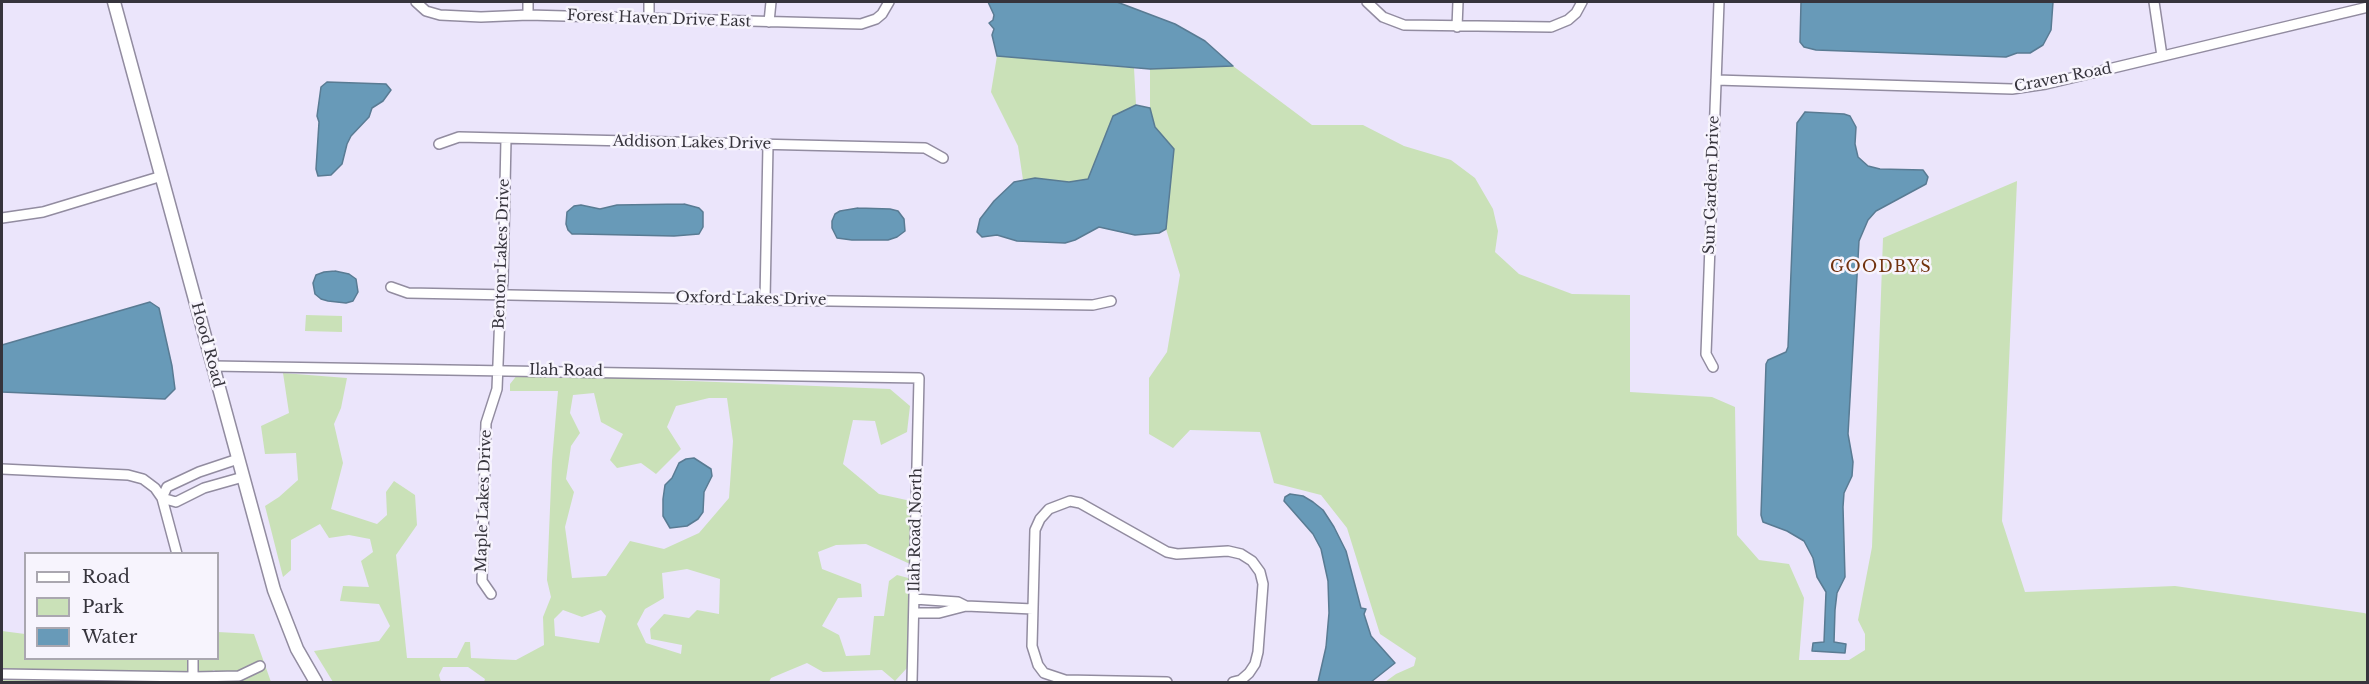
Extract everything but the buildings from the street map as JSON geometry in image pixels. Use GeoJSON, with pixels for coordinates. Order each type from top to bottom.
{"type":"FeatureCollection","features":[{"type":"Feature","properties":{"kind":"street","name":"Hood Road"},"geometry":{"type":"LineString","coordinates":[[114,2],[273,590],[297,649],[316,682]]}},
{"type":"Feature","properties":{"kind":"street","name":"Forest Haven Drive East"},"geometry":{"type":"LineString","coordinates":[[416,2],[426,11],[440,15],[481,17],[528,15],[861,24],[876,19],[888,5]]}},
{"type":"Feature","properties":{"kind":"street"},"geometry":{"type":"LineString","coordinates":[[528,2],[528,15]]}},
{"type":"Feature","properties":{"kind":"street"},"geometry":{"type":"LineString","coordinates":[[649,2],[649,18]]}},
{"type":"Feature","properties":{"kind":"street"},"geometry":{"type":"LineString","coordinates":[[770,21],[771,2]]}},
{"type":"Feature","properties":{"kind":"street"},"geometry":{"type":"LineString","coordinates":[[1367,2],[1383,17],[1404,25],[1457,27],[1551,27],[1569,20],[1582,2]]}},
{"type":"Feature","properties":{"kind":"street"},"geometry":{"type":"LineString","coordinates":[[1457,27],[1458,2]]}},
{"type":"Feature","properties":{"kind":"street","name":"Sun Garden Drive"},"geometry":{"type":"LineString","coordinates":[[1713,367],[1706,354],[1719,2]]}},
{"type":"Feature","properties":{"kind":"street"},"geometry":{"type":"LineString","coordinates":[[2154,2],[2162,56]]}},
{"type":"Feature","properties":{"kind":"street","name":"Craven Road"},"geometry":{"type":"LineString","coordinates":[[1716,80],[2012,89],[2046,84],[2367,7]]}},
{"type":"Feature","properties":{"kind":"street","name":"Addison Lakes Drive"},"geometry":{"type":"LineString","coordinates":[[439,144],[459,137],[925,148],[943,158]]}},
{"type":"Feature","properties":{"kind":"street","name":"Benton Lakes Drive"},"geometry":{"type":"LineString","coordinates":[[498,370],[506,139]]}},
{"type":"Feature","properties":{"kind":"street"},"geometry":{"type":"LineString","coordinates":[[765,300],[768,145]]}},
{"type":"Feature","properties":{"kind":"street"},"geometry":{"type":"LineString","coordinates":[[2,218],[43,212],[162,176]]}},
{"type":"Feature","properties":{"kind":"street","name":"Oxford Lakes Drive"},"geometry":{"type":"LineString","coordinates":[[391,287],[408,293],[765,300],[1093,305],[1111,301]]}},
{"type":"Feature","properties":{"kind":"street","name":"Ilah Road"},"geometry":{"type":"LineString","coordinates":[[213,366],[919,378]]}},
{"type":"Feature","properties":{"kind":"street","name":"Maple Lakes Drive"},"geometry":{"type":"LineString","coordinates":[[491,594],[482,581],[486,423],[495,398],[498,370]]}},
{"type":"Feature","properties":{"kind":"street","name":"Ilah Road North"},"geometry":{"type":"LineString","coordinates":[[912,682],[919,378]]}},
{"type":"Feature","properties":{"kind":"street"},"geometry":{"type":"LineString","coordinates":[[162,498],[167,487],[199,472],[238,459]]}},
{"type":"Feature","properties":{"kind":"street"},"geometry":{"type":"LineString","coordinates":[[2,469],[128,475],[143,479],[155,488],[162,498],[176,552]]}},
{"type":"Feature","properties":{"kind":"street"},"geometry":{"type":"LineString","coordinates":[[199,472],[204,488]]}},
{"type":"Feature","properties":{"kind":"street"},"geometry":{"type":"LineString","coordinates":[[162,498],[176,502],[204,488],[243,477]]}},
{"type":"Feature","properties":{"kind":"street"},"geometry":{"type":"LineString","coordinates":[[1167,682],[1065,680],[1044,673],[1033,656],[1033,609],[1035,530],[1048,509],[1070,501],[1080,503],[1167,552],[1177,554],[1228,551],[1241,554],[1256,567],[1263,584],[1258,652],[1255,664],[1241,680],[1233,682]]}},
{"type":"Feature","properties":{"kind":"street"},"geometry":{"type":"LineString","coordinates":[[914,599],[958,602],[966,606]]}},
{"type":"Feature","properties":{"kind":"street"},"geometry":{"type":"LineString","coordinates":[[914,613],[939,613],[966,606],[1033,609]]}},
{"type":"Feature","properties":{"kind":"street"},"geometry":{"type":"LineString","coordinates":[[193,660],[193,677]]}},
{"type":"Feature","properties":{"kind":"street"},"geometry":{"type":"LineString","coordinates":[[2,674],[239,676],[260,666]]}},
{"type":"Feature","properties":{"kind":"green space"},"geometry":{"type":"Polygon","coordinates":[[[997,56],[1134,68],[1136,105],[1113,116],[1088,179],[1069,182],[1035,178],[1023,180],[1018,146],[991,92],[997,56]]]}},
{"type":"Feature","properties":{"kind":"green space"},"geometry":{"type":"Polygon","coordinates":[[[1233,66],[1312,125],[1363,125],[1404,146],[1451,160],[1475,178],[1493,209],[1498,231],[1495,252],[1519,274],[1572,294],[1630,295],[1630,392],[1712,397],[1735,407],[1737,535],[1759,560],[1789,564],[1804,598],[1799,660],[1849,660],[1865,650],[1865,634],[1858,620],[1872,547],[1883,238],[2017,181],[2002,521],[2025,592],[2175,586],[2364,613],[2367,614],[2367,682],[1385,682],[1414,666],[1416,658],[1380,634],[1347,528],[1321,495],[1274,483],[1260,432],[1190,430],[1173,448],[1149,434],[1149,378],[1167,352],[1180,275],[1166,229],[1174,149],[1155,127],[1150,108],[1150,69],[1233,66]]]}},
{"type":"Feature","properties":{"kind":"green space"},"geometry":{"type":"Polygon","coordinates":[[[306,315],[342,316],[342,332],[305,331],[306,315]]]}},
{"type":"Feature","properties":{"kind":"green space"},"geometry":{"type":"Polygon","coordinates":[[[283,373],[347,378],[341,408],[334,424],[343,463],[331,509],[377,524],[387,515],[386,492],[394,481],[415,495],[417,525],[396,555],[407,658],[457,658],[465,642],[470,642],[471,658],[516,660],[544,645],[543,617],[551,597],[547,580],[552,461],[558,391],[510,391],[510,384],[518,374],[890,389],[910,406],[907,432],[881,445],[875,421],[853,420],[843,464],[879,494],[911,501],[910,564],[866,544],[836,545],[818,552],[822,569],[861,584],[862,597],[838,598],[822,626],[839,635],[846,656],[870,655],[874,616],[884,616],[889,581],[897,575],[912,579],[907,668],[895,681],[882,670],[823,672],[807,663],[771,678],[769,682],[484,682],[485,679],[468,667],[443,667],[439,675],[441,682],[333,682],[314,651],[379,641],[390,626],[379,604],[340,601],[343,586],[369,587],[361,561],[373,552],[370,539],[349,535],[329,538],[320,524],[291,540],[291,570],[283,577],[265,506],[298,480],[296,453],[265,454],[261,426],[289,413],[283,373]],[[594,393],[573,395],[570,413],[580,433],[571,446],[566,479],[574,492],[565,527],[572,578],[606,576],[630,541],[664,549],[699,533],[729,498],[733,441],[727,398],[709,398],[676,406],[667,427],[681,449],[656,474],[641,463],[617,468],[610,460],[623,434],[601,422],[594,393]],[[687,569],[662,573],[664,598],[645,609],[637,624],[646,643],[681,654],[682,645],[651,639],[650,629],[664,614],[689,618],[697,610],[719,614],[720,579],[687,569]],[[563,610],[554,619],[555,636],[599,643],[606,616],[601,610],[582,617],[563,610]]]}},
{"type":"Feature","properties":{"kind":"green space"},"geometry":{"type":"Polygon","coordinates":[[[2,631],[24,634],[24,660],[219,660],[219,632],[254,634],[271,682],[228,682],[214,670],[194,682],[2,682],[2,631]]]}},
{"type":"Feature","properties":{"kind":"water"},"geometry":{"type":"Polygon","coordinates":[[[988,2],[1117,2],[1175,24],[1205,41],[1233,66],[1150,69],[997,56],[992,35],[994,29],[989,23],[993,20],[994,15],[988,2]]]}},
{"type":"Feature","properties":{"kind":"water"},"geometry":{"type":"Polygon","coordinates":[[[1801,2],[2053,2],[2051,30],[2043,45],[2030,53],[2017,53],[2006,57],[1816,50],[1804,47],[1800,42],[1801,2]]]}},
{"type":"Feature","properties":{"kind":"water"},"geometry":{"type":"Polygon","coordinates":[[[327,82],[386,84],[391,90],[383,101],[372,108],[369,117],[351,136],[342,164],[331,175],[318,176],[316,169],[319,122],[317,116],[321,87],[327,82]]]}},
{"type":"Feature","properties":{"kind":"water"},"geometry":{"type":"Polygon","coordinates":[[[1136,105],[1150,108],[1155,127],[1174,149],[1166,229],[1159,233],[1135,235],[1099,227],[1065,243],[1017,241],[997,235],[982,237],[977,232],[980,219],[994,201],[1014,182],[1035,178],[1069,182],[1088,179],[1113,116],[1136,105]]]}},
{"type":"Feature","properties":{"kind":"water"},"geometry":{"type":"Polygon","coordinates":[[[1805,112],[1850,116],[1856,127],[1855,144],[1858,157],[1868,166],[1880,169],[1923,170],[1928,177],[1926,184],[1876,211],[1868,220],[1859,241],[1848,434],[1853,462],[1852,476],[1844,493],[1843,507],[1845,577],[1837,593],[1835,610],[1834,642],[1846,644],[1845,653],[1812,651],[1813,643],[1824,642],[1826,592],[1817,577],[1813,558],[1804,541],[1787,531],[1763,522],[1761,515],[1766,364],[1768,360],[1786,352],[1788,347],[1797,123],[1805,112]]]}},
{"type":"Feature","properties":{"kind":"water"},"geometry":{"type":"Polygon","coordinates":[[[684,204],[699,208],[703,212],[703,227],[699,234],[674,236],[572,234],[566,224],[567,212],[574,206],[600,209],[617,205],[684,204]]]}},
{"type":"Feature","properties":{"kind":"water"},"geometry":{"type":"Polygon","coordinates":[[[858,208],[898,211],[904,219],[905,231],[888,240],[837,238],[832,228],[835,214],[858,208]]]}},
{"type":"Feature","properties":{"kind":"water"},"geometry":{"type":"Polygon","coordinates":[[[335,271],[349,274],[356,279],[358,292],[353,301],[346,303],[328,301],[315,294],[313,283],[316,275],[335,271]]]}},
{"type":"Feature","properties":{"kind":"water"},"geometry":{"type":"Polygon","coordinates":[[[150,302],[159,308],[172,366],[175,389],[165,399],[2,392],[2,345],[150,302]]]}},
{"type":"Feature","properties":{"kind":"water"},"geometry":{"type":"Polygon","coordinates":[[[694,458],[711,469],[712,476],[704,492],[703,512],[698,519],[687,526],[670,528],[663,516],[665,485],[672,478],[679,463],[694,458]]]}},
{"type":"Feature","properties":{"kind":"water"},"geometry":{"type":"Polygon","coordinates":[[[1290,494],[1303,496],[1313,502],[1323,510],[1334,527],[1346,551],[1361,608],[1366,609],[1364,614],[1371,636],[1395,663],[1371,682],[1318,682],[1326,647],[1329,613],[1328,581],[1321,549],[1313,534],[1284,501],[1285,497],[1290,494]]]}},
{"type":"Feature","properties":{"kind":"district","name":"GOODBYS"},"geometry":{"type":"Point","coordinates":[1881,267]}}]}
